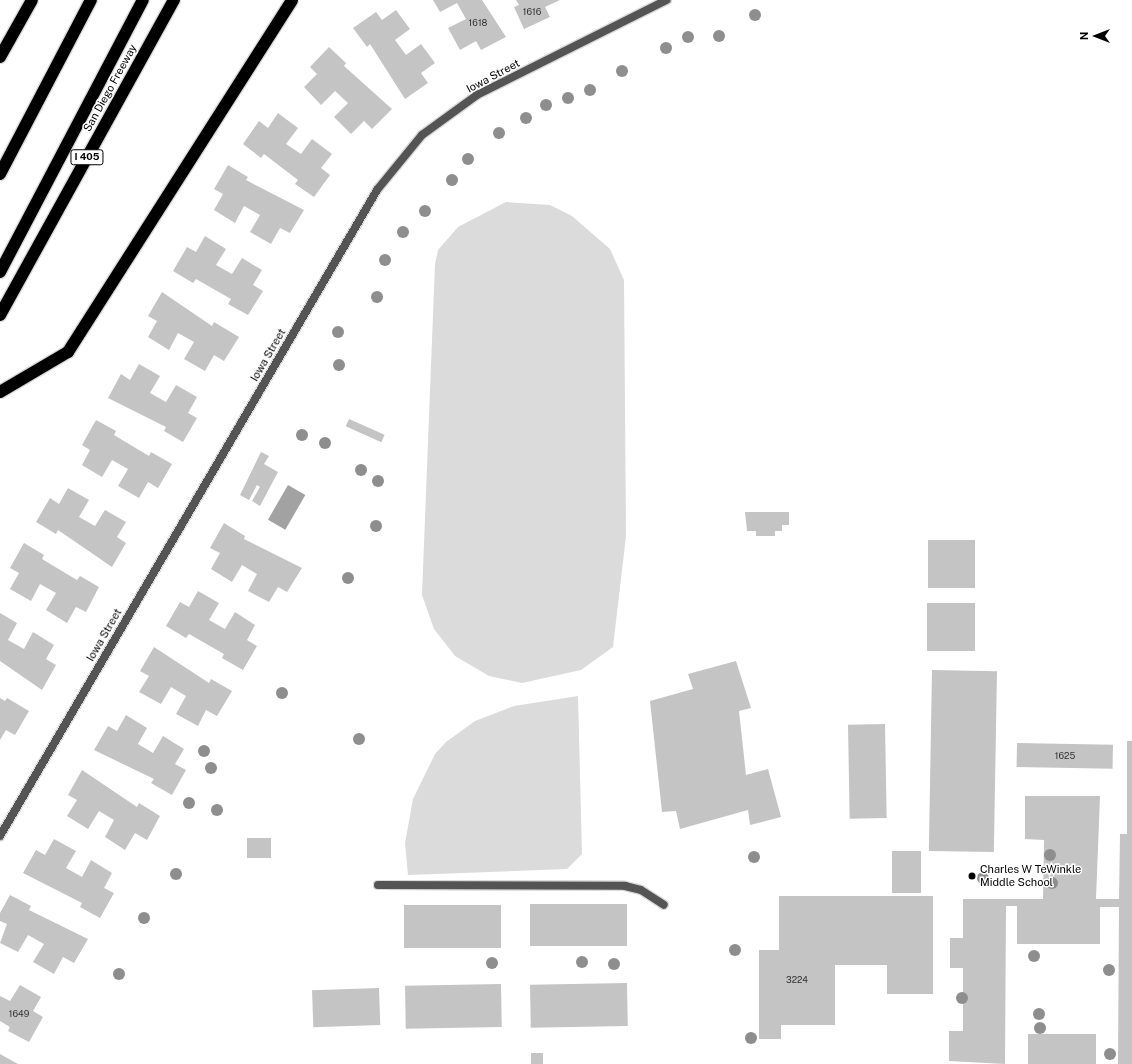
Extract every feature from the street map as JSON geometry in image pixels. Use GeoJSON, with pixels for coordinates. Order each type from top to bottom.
{"type":"FeatureCollection","features":[{"type":"Feature","properties":{"kind":"highway"},"geometry":{"type":"LineString","coordinates":[[0,58],[32,0]]}},
{"type":"Feature","properties":{"kind":"highway"},"geometry":{"type":"LineString","coordinates":[[0,174],[91,0]]}},
{"type":"Feature","properties":{"kind":"highway"},"geometry":{"type":"LineString","coordinates":[[0,272],[143,0]]}},
{"type":"Feature","properties":{"kind":"highway","name":"San Diego Freeway"},"geometry":{"type":"LineString","coordinates":[[0,314],[174,0]]}},
{"type":"Feature","properties":{"kind":"highway"},"geometry":{"type":"LineString","coordinates":[[0,392],[68,352],[292,0]]}},
{"type":"Feature","properties":{"kind":"street","name":"Iowa Street"},"geometry":{"type":"LineString","coordinates":[[0,836],[377,190],[422,135],[477,95],[667,0]]}},
{"type":"Feature","properties":{"kind":"street"},"geometry":{"type":"LineString","coordinates":[[378,885],[626,886],[641,890],[664,905]]}},
{"type":"Feature","properties":{"kind":"shaded area"},"geometry":{"type":"Polygon","coordinates":[[[506,202],[550,205],[572,216],[610,249],[624,280],[626,536],[613,647],[581,670],[522,683],[489,676],[455,656],[434,629],[422,595],[435,264],[438,250],[458,227],[506,202]]]}},
{"type":"Feature","properties":{"kind":"shaded area"},"geometry":{"type":"Polygon","coordinates":[[[288,485],[305,495],[285,530],[268,520],[288,485]]]}},
{"type":"Feature","properties":{"kind":"shaded area"},"geometry":{"type":"Polygon","coordinates":[[[578,696],[582,854],[567,869],[408,875],[405,843],[413,799],[435,754],[446,742],[475,721],[514,706],[578,696]]]}},
{"type":"Feature","properties":{"kind":"building"},"geometry":{"type":"Polygon","coordinates":[[[433,0],[482,0],[506,37],[481,50],[476,41],[460,50],[448,28],[466,19],[457,3],[440,12],[433,0]]]}},
{"type":"Feature","properties":{"kind":"building"},"geometry":{"type":"Polygon","coordinates":[[[516,0],[560,0],[545,7],[550,17],[524,29],[514,7],[519,5],[516,0]]]}},
{"type":"Feature","properties":{"kind":"building"},"geometry":{"type":"Polygon","coordinates":[[[396,10],[410,29],[395,40],[406,55],[421,44],[435,63],[421,73],[428,83],[405,99],[370,44],[367,47],[353,28],[376,12],[382,20],[396,10]]]}},
{"type":"Feature","properties":{"kind":"building"},"geometry":{"type":"Polygon","coordinates":[[[329,47],[346,63],[344,66],[392,109],[372,129],[364,121],[351,134],[334,117],[348,103],[335,91],[321,105],[304,87],[317,74],[310,67],[329,47]]]}},
{"type":"Feature","properties":{"kind":"building"},"geometry":{"type":"Polygon","coordinates":[[[278,113],[298,128],[286,144],[301,154],[312,139],[332,154],[321,168],[330,175],[314,197],[295,184],[298,180],[264,154],[261,158],[243,144],[259,121],[268,128],[278,113]]]}},
{"type":"Feature","properties":{"kind":"building"},"geometry":{"type":"Polygon","coordinates":[[[228,165],[248,177],[246,180],[304,210],[290,233],[280,228],[271,244],[250,232],[260,215],[244,206],[235,223],[214,210],[223,194],[214,189],[228,165]]]}},
{"type":"Feature","properties":{"kind":"building"},"geometry":{"type":"Polygon","coordinates":[[[205,236],[226,249],[216,265],[232,274],[242,258],[262,270],[253,285],[263,291],[248,315],[228,304],[231,299],[196,279],[193,283],[173,271],[187,247],[196,252],[205,236]]]}},
{"type":"Feature","properties":{"kind":"building"},"geometry":{"type":"Polygon","coordinates":[[[162,292],[212,326],[214,322],[239,337],[224,361],[214,355],[205,371],[184,359],[194,342],[178,333],[169,350],[148,337],[157,321],[148,316],[162,292]]]}},
{"type":"Feature","properties":{"kind":"building"},"geometry":{"type":"Polygon","coordinates":[[[139,364],[160,376],[150,393],[166,402],[176,385],[197,397],[188,413],[197,418],[183,442],[164,431],[166,427],[108,398],[121,374],[130,380],[139,364]]]}},
{"type":"Feature","properties":{"kind":"building"},"geometry":{"type":"Polygon","coordinates":[[[349,419],[385,435],[381,442],[346,426],[349,419]]]}},
{"type":"Feature","properties":{"kind":"building"},"geometry":{"type":"Polygon","coordinates":[[[96,420],[116,431],[114,435],[149,456],[151,452],[172,464],[158,488],[148,482],[139,498],[118,486],[128,469],[112,460],[102,477],[82,465],[90,450],[82,445],[96,420]]]}},
{"type":"Feature","properties":{"kind":"building"},"geometry":{"type":"Polygon","coordinates":[[[261,452],[269,456],[264,464],[278,472],[260,506],[252,501],[260,487],[257,485],[249,500],[240,495],[261,452]]]}},
{"type":"Feature","properties":{"kind":"building"},"geometry":{"type":"Polygon","coordinates":[[[68,488],[89,500],[79,517],[95,526],[105,510],[126,522],[117,537],[126,543],[112,567],[58,530],[56,534],[36,522],[50,498],[59,504],[68,488]]]}},
{"type":"Feature","properties":{"kind":"building"},"geometry":{"type":"Polygon","coordinates":[[[745,512],[789,512],[789,525],[782,525],[782,531],[775,531],[775,536],[756,536],[756,531],[747,531],[745,512]]]}},
{"type":"Feature","properties":{"kind":"building"},"geometry":{"type":"Polygon","coordinates":[[[224,523],[245,536],[244,539],[302,568],[287,592],[278,587],[269,602],[248,591],[257,574],[242,565],[232,582],[211,569],[220,553],[210,548],[224,523]]]}},
{"type":"Feature","properties":{"kind":"building"},"geometry":{"type":"Polygon","coordinates":[[[928,540],[975,540],[975,588],[928,588],[928,540]]]}},
{"type":"Feature","properties":{"kind":"building"},"geometry":{"type":"Polygon","coordinates":[[[24,543],[44,555],[42,559],[77,580],[80,576],[99,587],[86,612],[76,607],[67,623],[46,610],[56,593],[40,584],[31,601],[10,589],[19,573],[10,568],[24,543]]]}},
{"type":"Feature","properties":{"kind":"building"},"geometry":{"type":"Polygon","coordinates":[[[198,591],[219,603],[209,620],[225,629],[235,612],[255,625],[247,640],[257,646],[243,670],[222,658],[224,654],[189,634],[186,638],[166,626],[180,602],[189,607],[198,591]]]}},
{"type":"Feature","properties":{"kind":"building"},"geometry":{"type":"Polygon","coordinates":[[[927,603],[975,603],[975,651],[927,651],[927,603]]]}},
{"type":"Feature","properties":{"kind":"building"},"geometry":{"type":"Polygon","coordinates":[[[0,613],[17,623],[8,640],[24,649],[33,632],[54,645],[46,659],[56,665],[42,690],[0,661],[0,613]]]}},
{"type":"Feature","properties":{"kind":"building"},"geometry":{"type":"Polygon","coordinates":[[[154,647],[209,683],[211,679],[232,691],[217,716],[206,710],[198,726],[176,714],[186,696],[171,687],[161,704],[139,692],[149,676],[140,671],[154,647]]]}},
{"type":"Feature","properties":{"kind":"building"},"geometry":{"type":"Polygon","coordinates":[[[736,661],[751,708],[739,711],[746,775],[768,769],[781,817],[750,825],[748,810],[680,829],[676,811],[662,812],[650,701],[693,689],[688,674],[736,661]]]}},
{"type":"Feature","properties":{"kind":"building"},"geometry":{"type":"Polygon","coordinates":[[[932,670],[997,671],[994,852],[929,851],[932,670]]]}},
{"type":"Feature","properties":{"kind":"building"},"geometry":{"type":"Polygon","coordinates":[[[0,698],[5,701],[7,698],[29,711],[15,735],[6,730],[0,740],[0,698]]]}},
{"type":"Feature","properties":{"kind":"building"},"geometry":{"type":"Polygon","coordinates":[[[126,715],[147,728],[138,744],[153,753],[163,736],[184,749],[175,764],[186,770],[172,795],[151,783],[154,779],[94,750],[108,726],[117,731],[126,715]]]}},
{"type":"Feature","properties":{"kind":"building"},"geometry":{"type":"Polygon","coordinates":[[[885,724],[887,818],[850,819],[848,725],[885,724]]]}},
{"type":"Feature","properties":{"kind":"building"},"geometry":{"type":"Polygon","coordinates":[[[1127,741],[1132,741],[1132,1064],[1118,1064],[1119,907],[1100,907],[1100,944],[1017,944],[1017,906],[1006,906],[1005,1064],[949,1061],[949,1031],[963,1031],[963,968],[950,968],[950,938],[963,938],[963,899],[1043,899],[1044,840],[1025,839],[1025,796],[1100,796],[1096,899],[1119,899],[1120,834],[1127,834],[1127,741]]]}},
{"type":"Feature","properties":{"kind":"building"},"geometry":{"type":"Polygon","coordinates":[[[1017,743],[1113,745],[1113,769],[1017,767],[1017,743]]]}},
{"type":"Feature","properties":{"kind":"building"},"geometry":{"type":"Polygon","coordinates":[[[82,770],[137,807],[139,803],[160,816],[147,840],[135,833],[125,850],[105,837],[114,820],[99,811],[88,829],[67,816],[77,800],[68,795],[82,770]]]}},
{"type":"Feature","properties":{"kind":"building"},"geometry":{"type":"Polygon","coordinates":[[[247,838],[271,838],[271,858],[247,858],[247,838]]]}},
{"type":"Feature","properties":{"kind":"building"},"geometry":{"type":"Polygon","coordinates":[[[54,839],[76,851],[66,868],[82,877],[91,860],[112,873],[104,888],[114,893],[100,918],[80,907],[82,903],[23,873],[36,850],[45,855],[54,839]]]}},
{"type":"Feature","properties":{"kind":"building"},"geometry":{"type":"Polygon","coordinates":[[[892,851],[921,851],[921,893],[892,893],[892,851]]]}},
{"type":"Feature","properties":{"kind":"building"},"geometry":{"type":"Polygon","coordinates":[[[10,895],[31,906],[29,910],[88,939],[74,963],[63,957],[54,974],[33,962],[44,944],[28,935],[18,952],[0,943],[7,924],[0,921],[0,913],[10,895]]]}},
{"type":"Feature","properties":{"kind":"building"},"geometry":{"type":"Polygon","coordinates":[[[779,896],[933,896],[933,994],[887,994],[887,965],[835,965],[835,1025],[781,1025],[781,1039],[759,1039],[759,950],[779,950],[779,896]]]}},
{"type":"Feature","properties":{"kind":"building"},"geometry":{"type":"Polygon","coordinates":[[[530,904],[627,904],[627,946],[530,946],[530,904]]]}},
{"type":"Feature","properties":{"kind":"building"},"geometry":{"type":"Polygon","coordinates":[[[404,905],[501,905],[501,948],[404,948],[404,905]]]}},
{"type":"Feature","properties":{"kind":"building"},"geometry":{"type":"Polygon","coordinates":[[[627,983],[628,1026],[531,1028],[530,985],[627,983]]]}},
{"type":"Feature","properties":{"kind":"building"},"geometry":{"type":"Polygon","coordinates":[[[501,984],[502,1027],[406,1029],[405,986],[501,984]]]}},
{"type":"Feature","properties":{"kind":"building"},"geometry":{"type":"Polygon","coordinates":[[[20,985],[41,997],[33,1011],[43,1017],[29,1042],[8,1031],[10,1027],[0,1021],[0,996],[10,1001],[20,985]]]}},
{"type":"Feature","properties":{"kind":"building"},"geometry":{"type":"Polygon","coordinates":[[[379,988],[380,1025],[313,1027],[312,990],[379,988]]]}},
{"type":"Feature","properties":{"kind":"building"},"geometry":{"type":"Polygon","coordinates":[[[1028,1034],[1096,1034],[1096,1064],[1028,1064],[1028,1034]]]}},
{"type":"Feature","properties":{"kind":"building"},"geometry":{"type":"Polygon","coordinates":[[[531,1053],[543,1053],[543,1064],[531,1064],[531,1053]]]}},
{"type":"Feature","properties":{"kind":"building"},"geometry":{"type":"Polygon","coordinates":[[[0,1054],[18,1064],[0,1064],[0,1054]]]}},
{"type":"Feature","properties":{"kind":"place","name":"Charles W TeWinkle Middle School"},"geometry":{"type":"Point","coordinates":[972,876]}}]}
